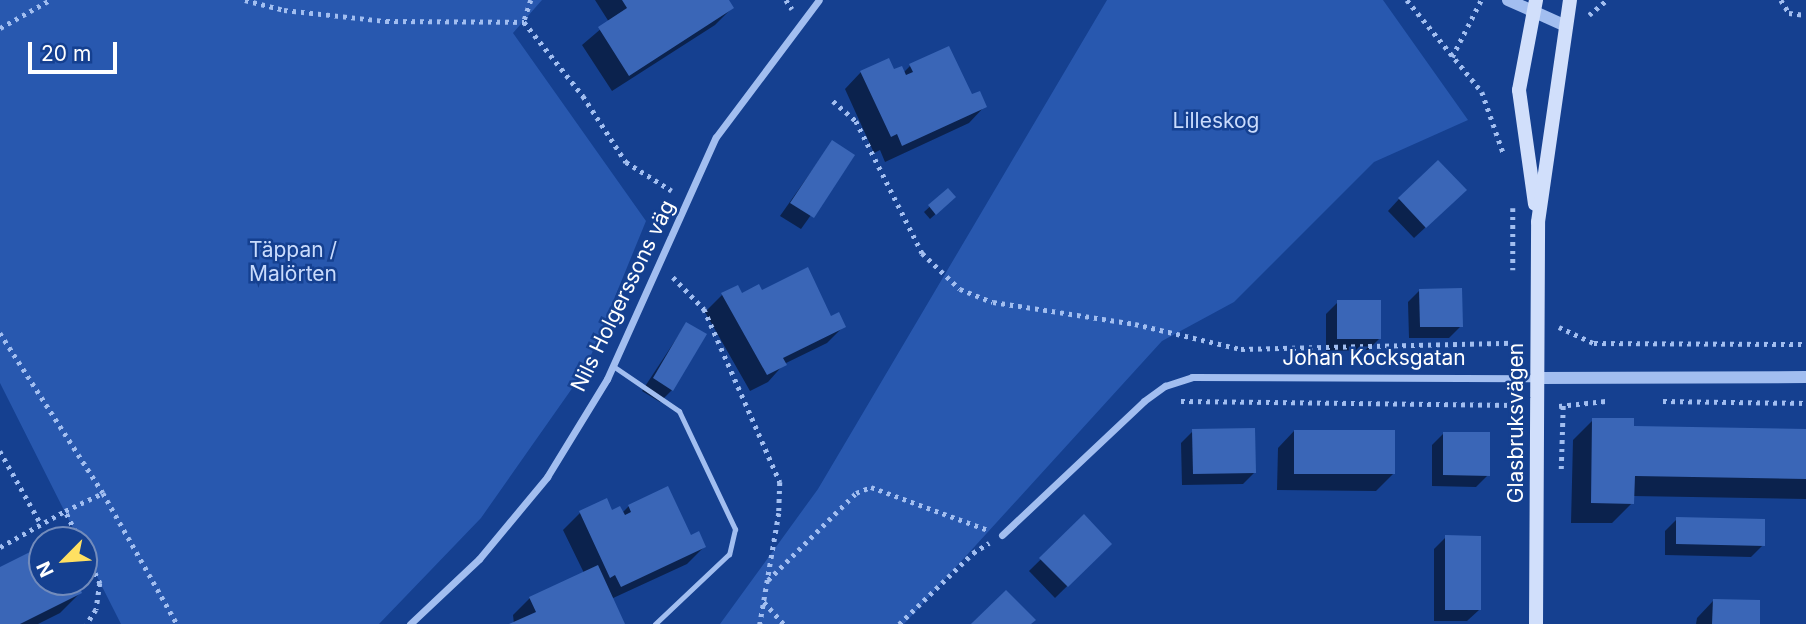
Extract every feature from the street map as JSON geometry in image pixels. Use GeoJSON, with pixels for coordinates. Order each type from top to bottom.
{"type":"FeatureCollection","features":[{"type":"Feature","properties":{"kind":"main road","name":"Glasbruksvägen"},"geometry":{"type":"LineString","coordinates":[[1536,624],[1538,222],[1564,25],[1570,0]]}},
{"type":"Feature","properties":{"kind":"main road","name":"Glasbruksvägen"},"geometry":{"type":"LineString","coordinates":[[1535,6],[1519,90],[1538,222]]}},
{"type":"Feature","properties":{"kind":"street","name":"Nils Holgerssons väg"},"geometry":{"type":"LineString","coordinates":[[410,624],[479,559],[547,477],[612,366],[661,265],[716,137],[819,0]]}},
{"type":"Feature","properties":{"kind":"street"},"geometry":{"type":"LineString","coordinates":[[1508,0],[1535,6],[1564,25]]}},
{"type":"Feature","properties":{"kind":"street","name":"Johan Kocksgatan"},"geometry":{"type":"LineString","coordinates":[[1002,535],[1144,401],[1164,386],[1192,377],[1806,377]]}},
{"type":"Feature","properties":{"kind":"lane"},"geometry":{"type":"LineString","coordinates":[[612,366],[678,411],[735,529],[729,554],[655,624]]}},
{"type":"Feature","properties":{"kind":"path"},"geometry":{"type":"LineString","coordinates":[[0,28],[50,0]]}},
{"type":"Feature","properties":{"kind":"path"},"geometry":{"type":"LineString","coordinates":[[245,0],[284,10],[386,21],[524,22]]}},
{"type":"Feature","properties":{"kind":"path"},"geometry":{"type":"LineString","coordinates":[[524,22],[531,0]]}},
{"type":"Feature","properties":{"kind":"path"},"geometry":{"type":"LineString","coordinates":[[1407,0],[1482,92],[1505,157]]}},
{"type":"Feature","properties":{"kind":"path"},"geometry":{"type":"LineString","coordinates":[[1452,57],[1481,0]]}},
{"type":"Feature","properties":{"kind":"path"},"geometry":{"type":"LineString","coordinates":[[1781,0],[1789,13],[1806,15]]}},
{"type":"Feature","properties":{"kind":"path"},"geometry":{"type":"LineString","coordinates":[[524,22],[583,96],[626,162],[688,202]]}},
{"type":"Feature","properties":{"kind":"path"},"geometry":{"type":"LineString","coordinates":[[833,101],[856,121],[922,253],[960,289],[993,302],[1135,324],[1241,349],[1513,343]]}},
{"type":"Feature","properties":{"kind":"path"},"geometry":{"type":"LineString","coordinates":[[1513,206],[1513,275]]}},
{"type":"Feature","properties":{"kind":"path"},"geometry":{"type":"LineString","coordinates":[[661,265],[704,309],[780,482],[760,624]]}},
{"type":"Feature","properties":{"kind":"path"},"geometry":{"type":"LineString","coordinates":[[1558,327],[1594,343],[1806,344]]}},
{"type":"Feature","properties":{"kind":"path"},"geometry":{"type":"LineString","coordinates":[[1513,330],[1514,419]]}},
{"type":"Feature","properties":{"kind":"path"},"geometry":{"type":"LineString","coordinates":[[0,333],[103,493],[177,624]]}},
{"type":"Feature","properties":{"kind":"path"},"geometry":{"type":"LineString","coordinates":[[1144,401],[1538,406],[1612,401]]}},
{"type":"Feature","properties":{"kind":"path"},"geometry":{"type":"LineString","coordinates":[[1653,401],[1806,403]]}},
{"type":"Feature","properties":{"kind":"path"},"geometry":{"type":"LineString","coordinates":[[0,450],[41,524]]}},
{"type":"Feature","properties":{"kind":"path"},"geometry":{"type":"LineString","coordinates":[[768,581],[856,494],[871,487],[1002,535]]}},
{"type":"Feature","properties":{"kind":"path"},"geometry":{"type":"LineString","coordinates":[[0,547],[103,493]]}},
{"type":"Feature","properties":{"kind":"path"},"geometry":{"type":"LineString","coordinates":[[65,511],[72,526]]}},
{"type":"Feature","properties":{"kind":"path"},"geometry":{"type":"LineString","coordinates":[[899,624],[972,553],[1002,535]]}},
{"type":"Feature","properties":{"kind":"path"},"geometry":{"type":"LineString","coordinates":[[87,624],[96,610],[100,583],[98,579]]}},
{"type":"Feature","properties":{"kind":"path"},"geometry":{"type":"LineString","coordinates":[[764,602],[784,624]]}},
{"type":"Feature","properties":{"kind":"green space","name":"Täppan / Malörten"},"geometry":{"type":"Polygon","coordinates":[[[0,0],[542,0],[513,33],[646,221],[585,370],[481,518],[379,624],[121,624],[98,579],[98,526],[72,526],[0,383],[0,0]]]}},
{"type":"Feature","properties":{"kind":"green space","name":"Lilleskog"},"geometry":{"type":"Polygon","coordinates":[[[1107,0],[1383,0],[1468,120],[1374,162],[1234,302],[1162,341],[904,624],[720,624],[818,489],[1107,0]]]}},
{"type":"Feature","properties":{"kind":"building"},"geometry":{"type":"Polygon","coordinates":[[[622,0],[729,0],[734,8],[629,76],[598,27],[627,8],[622,0]]]}},
{"type":"Feature","properties":{"kind":"building"},"geometry":{"type":"Polygon","coordinates":[[[949,46],[972,94],[980,91],[987,107],[902,146],[897,134],[891,137],[860,71],[889,58],[894,69],[902,66],[906,75],[913,72],[909,64],[949,46]]]}},
{"type":"Feature","properties":{"kind":"building"},"geometry":{"type":"Polygon","coordinates":[[[832,140],[855,155],[814,218],[790,203],[832,140]]]}},
{"type":"Feature","properties":{"kind":"building"},"geometry":{"type":"Polygon","coordinates":[[[1438,160],[1467,190],[1426,228],[1398,198],[1438,160]]]}},
{"type":"Feature","properties":{"kind":"building"},"geometry":{"type":"Polygon","coordinates":[[[948,188],[956,197],[936,215],[928,205],[948,188]]]}},
{"type":"Feature","properties":{"kind":"building"},"geometry":{"type":"Polygon","coordinates":[[[808,267],[831,316],[839,312],[846,327],[783,358],[787,365],[767,375],[721,293],[738,285],[742,293],[759,284],[762,290],[808,267]]]}},
{"type":"Feature","properties":{"kind":"building"},"geometry":{"type":"Polygon","coordinates":[[[1462,288],[1463,327],[1420,327],[1419,289],[1462,288]]]}},
{"type":"Feature","properties":{"kind":"building"},"geometry":{"type":"Polygon","coordinates":[[[1337,300],[1381,300],[1381,339],[1337,339],[1337,300]]]}},
{"type":"Feature","properties":{"kind":"building"},"geometry":{"type":"Polygon","coordinates":[[[686,322],[707,334],[673,391],[653,378],[686,322]]]}},
{"type":"Feature","properties":{"kind":"building"},"geometry":{"type":"Polygon","coordinates":[[[1592,418],[1634,418],[1634,426],[1806,429],[1806,479],[1635,476],[1634,504],[1591,503],[1592,418]]]}},
{"type":"Feature","properties":{"kind":"building"},"geometry":{"type":"Polygon","coordinates":[[[1255,428],[1256,473],[1193,474],[1192,429],[1255,428]]]}},
{"type":"Feature","properties":{"kind":"building"},"geometry":{"type":"Polygon","coordinates":[[[1294,430],[1395,430],[1395,474],[1294,474],[1294,430]]]}},
{"type":"Feature","properties":{"kind":"building"},"geometry":{"type":"Polygon","coordinates":[[[1443,432],[1490,432],[1490,476],[1443,475],[1443,432]]]}},
{"type":"Feature","properties":{"kind":"building"},"geometry":{"type":"Polygon","coordinates":[[[668,486],[691,535],[699,531],[706,547],[621,587],[615,575],[610,578],[579,511],[607,498],[612,510],[620,506],[625,515],[631,512],[628,505],[668,486]]]}},
{"type":"Feature","properties":{"kind":"building"},"geometry":{"type":"Polygon","coordinates":[[[1084,514],[1112,544],[1068,587],[1039,558],[1084,514]]]}},
{"type":"Feature","properties":{"kind":"building"},"geometry":{"type":"Polygon","coordinates":[[[1676,517],[1765,519],[1765,546],[1676,544],[1676,517]]]}},
{"type":"Feature","properties":{"kind":"building"},"geometry":{"type":"Polygon","coordinates":[[[1445,535],[1481,536],[1481,610],[1445,610],[1445,535]]]}},
{"type":"Feature","properties":{"kind":"building"},"geometry":{"type":"Polygon","coordinates":[[[28,553],[28,596],[76,596],[20,624],[0,624],[0,567],[28,553]]]}},
{"type":"Feature","properties":{"kind":"building"},"geometry":{"type":"Polygon","coordinates":[[[598,565],[625,624],[509,624],[536,612],[529,597],[598,565]]]}},
{"type":"Feature","properties":{"kind":"building"},"geometry":{"type":"Polygon","coordinates":[[[1006,590],[1036,620],[1031,624],[971,624],[1006,590]]]}},
{"type":"Feature","properties":{"kind":"building"},"geometry":{"type":"Polygon","coordinates":[[[1713,599],[1760,600],[1760,624],[1712,624],[1713,599]]]}}]}
